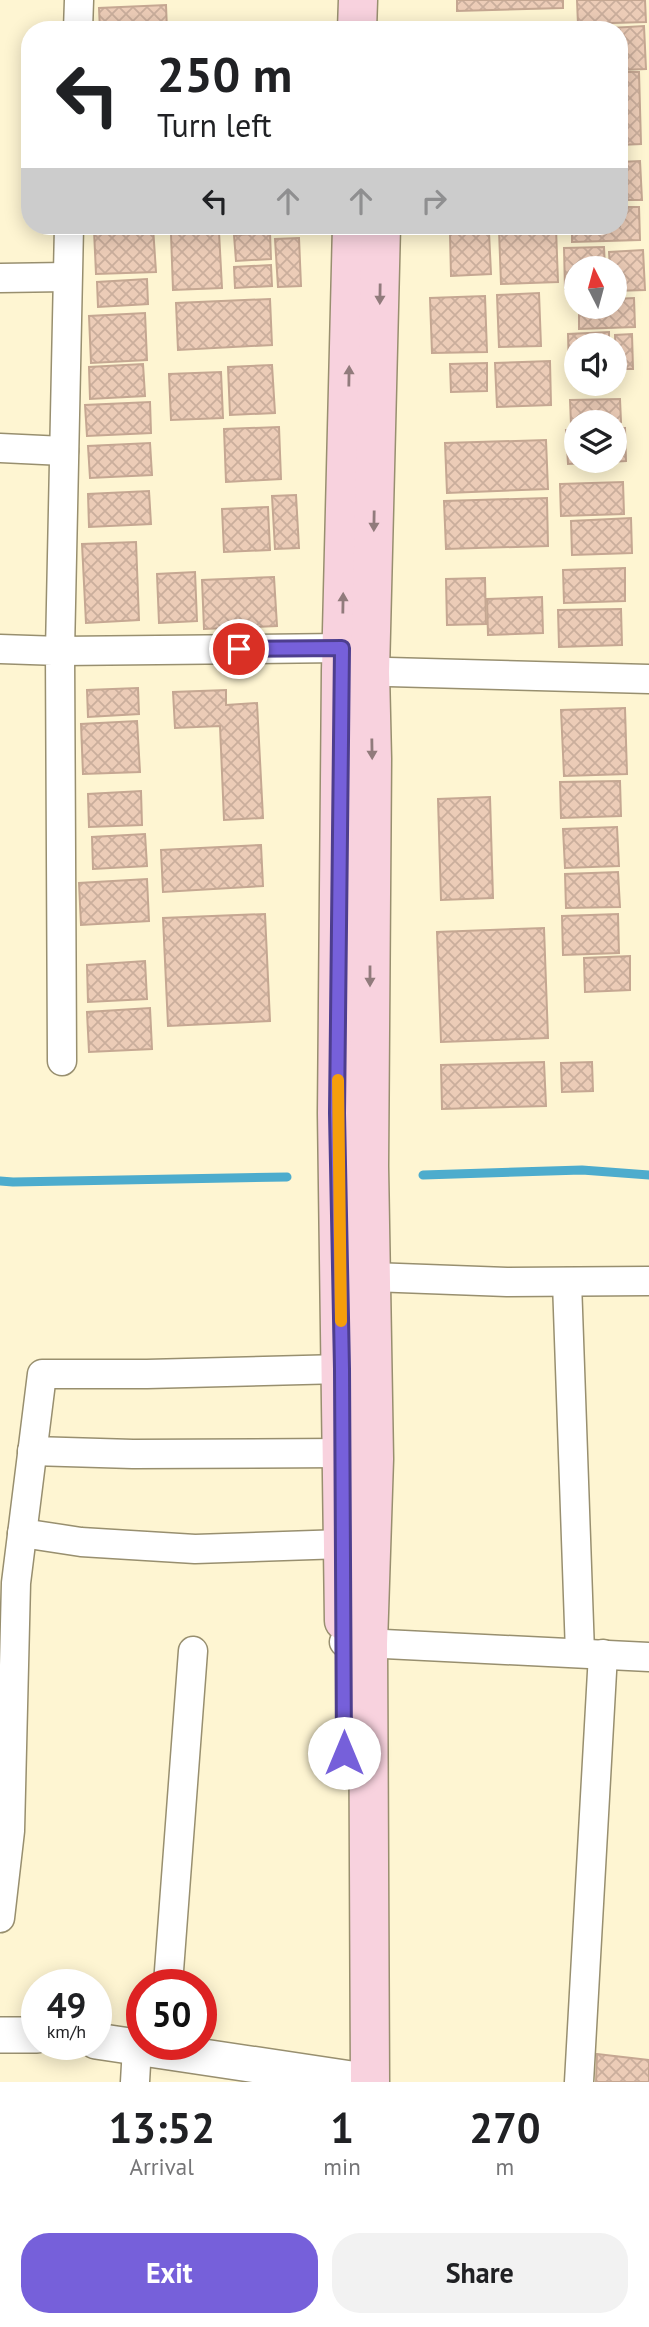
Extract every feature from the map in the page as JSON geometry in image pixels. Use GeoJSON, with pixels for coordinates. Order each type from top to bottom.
{"type":"FeatureCollection","features":[{"type":"Feature","properties":{"kind":"main road"},"geometry":{"type":"LineString","coordinates":[[357,21],[358,0]]}},
{"type":"Feature","properties":{"kind":"main road"},"geometry":{"type":"LineString","coordinates":[[384,0],[384,21]]}},
{"type":"Feature","properties":{"kind":"main road"},"geometry":{"type":"LineString","coordinates":[[352,235],[353,1165],[342,1369],[343,1544],[356,1643]]}},
{"type":"Feature","properties":{"kind":"main road"},"geometry":{"type":"LineString","coordinates":[[351,664],[380,235]]}},
{"type":"Feature","properties":{"kind":"main road"},"geometry":{"type":"LineString","coordinates":[[353,1165],[372,1277],[374,1460],[356,1643],[360,2081]]}},
{"type":"Feature","properties":{"kind":"street"},"geometry":{"type":"LineString","coordinates":[[78,21],[79,0]]}},
{"type":"Feature","properties":{"kind":"street"},"geometry":{"type":"LineString","coordinates":[[62,1061],[60,651],[69,235]]}},
{"type":"Feature","properties":{"kind":"street"},"geometry":{"type":"LineString","coordinates":[[0,278],[67,277]]}},
{"type":"Feature","properties":{"kind":"street"},"geometry":{"type":"LineString","coordinates":[[0,448],[64,451]]}},
{"type":"Feature","properties":{"kind":"street"},"geometry":{"type":"LineString","coordinates":[[0,649],[649,679]]}},
{"type":"Feature","properties":{"kind":"street"},"geometry":{"type":"LineString","coordinates":[[372,1277],[507,1282],[649,1281]]}},
{"type":"Feature","properties":{"kind":"street"},"geometry":{"type":"LineString","coordinates":[[567,1282],[592,1654],[579,2082]]}},
{"type":"Feature","properties":{"kind":"street"},"geometry":{"type":"LineString","coordinates":[[0,1918],[5,1833],[7,1689],[16,1583],[42,1374],[342,1369]]}},
{"type":"Feature","properties":{"kind":"street"},"geometry":{"type":"LineString","coordinates":[[32,1451],[132,1454],[343,1453]]}},
{"type":"Feature","properties":{"kind":"street"},"geometry":{"type":"LineString","coordinates":[[22,1533],[81,1542],[195,1549],[343,1544]]}},
{"type":"Feature","properties":{"kind":"street"},"geometry":{"type":"LineString","coordinates":[[356,1643],[649,1657]]}},
{"type":"Feature","properties":{"kind":"street"},"geometry":{"type":"LineString","coordinates":[[169,1969],[193,1651]]}},
{"type":"Feature","properties":{"kind":"street"},"geometry":{"type":"LineString","coordinates":[[0,2035],[21,2035]]}},
{"type":"Feature","properties":{"kind":"street"},"geometry":{"type":"LineString","coordinates":[[217,2057],[360,2081]]}},
{"type":"Feature","properties":{"kind":"street"},"geometry":{"type":"LineString","coordinates":[[135,2082],[148,2060]]}},
{"type":"Feature","properties":{"kind":"building"},"geometry":{"type":"Polygon","coordinates":[[[457,0],[563,0],[563,8],[457,11],[457,0]]]}},
{"type":"Feature","properties":{"kind":"building"},"geometry":{"type":"Polygon","coordinates":[[[577,0],[645,0],[646,22],[578,21],[577,0]]]}},
{"type":"Feature","properties":{"kind":"building"},"geometry":{"type":"Polygon","coordinates":[[[166,5],[167,21],[100,21],[99,8],[166,5]]]}},
{"type":"Feature","properties":{"kind":"building"},"geometry":{"type":"Polygon","coordinates":[[[644,26],[646,69],[628,70],[628,27],[644,26]]]}},
{"type":"Feature","properties":{"kind":"building"},"geometry":{"type":"Polygon","coordinates":[[[628,72],[639,72],[641,144],[628,145],[628,72]]]}},
{"type":"Feature","properties":{"kind":"building"},"geometry":{"type":"Polygon","coordinates":[[[640,161],[642,200],[628,200],[628,162],[640,161]]]}},
{"type":"Feature","properties":{"kind":"building"},"geometry":{"type":"Polygon","coordinates":[[[628,207],[639,207],[640,240],[572,242],[572,235],[628,235],[628,207]]]}},
{"type":"Feature","properties":{"kind":"building"},"geometry":{"type":"Polygon","coordinates":[[[94,235],[154,235],[156,272],[96,274],[94,235]]]}},
{"type":"Feature","properties":{"kind":"building"},"geometry":{"type":"Polygon","coordinates":[[[171,235],[219,235],[222,288],[173,290],[171,235]]]}},
{"type":"Feature","properties":{"kind":"building"},"geometry":{"type":"Polygon","coordinates":[[[234,235],[270,235],[271,259],[236,261],[234,235]]]}},
{"type":"Feature","properties":{"kind":"building"},"geometry":{"type":"Polygon","coordinates":[[[450,235],[489,235],[491,274],[451,276],[450,235]]]}},
{"type":"Feature","properties":{"kind":"building"},"geometry":{"type":"Polygon","coordinates":[[[499,235],[556,235],[558,282],[501,284],[499,235]]]}},
{"type":"Feature","properties":{"kind":"building"},"geometry":{"type":"Polygon","coordinates":[[[299,238],[301,286],[278,287],[275,239],[299,238]]]}},
{"type":"Feature","properties":{"kind":"building"},"geometry":{"type":"Polygon","coordinates":[[[604,247],[604,256],[564,256],[564,248],[604,247]]]}},
{"type":"Feature","properties":{"kind":"building"},"geometry":{"type":"Polygon","coordinates":[[[643,250],[645,290],[627,291],[627,256],[609,256],[609,252],[643,250]]]}},
{"type":"Feature","properties":{"kind":"building"},"geometry":{"type":"Polygon","coordinates":[[[271,265],[272,286],[235,288],[234,267],[271,265]]]}},
{"type":"Feature","properties":{"kind":"building"},"geometry":{"type":"Polygon","coordinates":[[[147,279],[148,304],[98,307],[97,282],[147,279]]]}},
{"type":"Feature","properties":{"kind":"building"},"geometry":{"type":"Polygon","coordinates":[[[539,293],[541,346],[499,347],[497,295],[539,293]]]}},
{"type":"Feature","properties":{"kind":"building"},"geometry":{"type":"Polygon","coordinates":[[[485,296],[487,352],[432,353],[430,298],[485,296]]]}},
{"type":"Feature","properties":{"kind":"building"},"geometry":{"type":"Polygon","coordinates":[[[627,298],[634,298],[635,327],[579,329],[579,319],[627,319],[627,298]]]}},
{"type":"Feature","properties":{"kind":"building"},"geometry":{"type":"Polygon","coordinates":[[[270,299],[272,345],[178,350],[176,303],[270,299]]]}},
{"type":"Feature","properties":{"kind":"building"},"geometry":{"type":"Polygon","coordinates":[[[145,313],[147,360],[91,363],[89,316],[145,313]]]}},
{"type":"Feature","properties":{"kind":"building"},"geometry":{"type":"Polygon","coordinates":[[[627,334],[632,334],[633,369],[627,369],[627,334]]]}},
{"type":"Feature","properties":{"kind":"building"},"geometry":{"type":"Polygon","coordinates":[[[550,361],[551,405],[497,407],[495,363],[550,361]]]}},
{"type":"Feature","properties":{"kind":"building"},"geometry":{"type":"Polygon","coordinates":[[[487,363],[487,391],[451,392],[450,364],[487,363]]]}},
{"type":"Feature","properties":{"kind":"building"},"geometry":{"type":"Polygon","coordinates":[[[143,364],[145,396],[90,399],[89,367],[143,364]]]}},
{"type":"Feature","properties":{"kind":"building"},"geometry":{"type":"Polygon","coordinates":[[[272,365],[275,413],[230,415],[228,367],[272,365]]]}},
{"type":"Feature","properties":{"kind":"building"},"geometry":{"type":"Polygon","coordinates":[[[221,372],[223,418],[171,420],[169,374],[221,372]]]}},
{"type":"Feature","properties":{"kind":"building"},"geometry":{"type":"Polygon","coordinates":[[[620,399],[620,410],[570,410],[570,400],[620,399]]]}},
{"type":"Feature","properties":{"kind":"building"},"geometry":{"type":"Polygon","coordinates":[[[150,402],[151,433],[87,436],[85,405],[150,402]]]}},
{"type":"Feature","properties":{"kind":"building"},"geometry":{"type":"Polygon","coordinates":[[[279,427],[281,479],[226,482],[224,429],[279,427]]]}},
{"type":"Feature","properties":{"kind":"building"},"geometry":{"type":"Polygon","coordinates":[[[546,440],[548,489],[447,493],[445,443],[546,440]]]}},
{"type":"Feature","properties":{"kind":"building"},"geometry":{"type":"Polygon","coordinates":[[[150,443],[152,475],[90,478],[88,446],[150,443]]]}},
{"type":"Feature","properties":{"kind":"building"},"geometry":{"type":"Polygon","coordinates":[[[623,482],[624,514],[561,516],[560,484],[623,482]]]}},
{"type":"Feature","properties":{"kind":"building"},"geometry":{"type":"Polygon","coordinates":[[[149,491],[151,524],[89,527],[88,494],[149,491]]]}},
{"type":"Feature","properties":{"kind":"building"},"geometry":{"type":"Polygon","coordinates":[[[296,495],[299,548],[275,549],[272,496],[296,495]]]}},
{"type":"Feature","properties":{"kind":"building"},"geometry":{"type":"Polygon","coordinates":[[[547,498],[548,546],[446,549],[444,501],[547,498]]]}},
{"type":"Feature","properties":{"kind":"building"},"geometry":{"type":"Polygon","coordinates":[[[268,507],[270,550],[224,552],[222,509],[268,507]]]}},
{"type":"Feature","properties":{"kind":"building"},"geometry":{"type":"Polygon","coordinates":[[[631,518],[632,553],[572,555],[571,521],[631,518]]]}},
{"type":"Feature","properties":{"kind":"building"},"geometry":{"type":"Polygon","coordinates":[[[136,542],[139,620],[86,623],[82,544],[136,542]]]}},
{"type":"Feature","properties":{"kind":"building"},"geometry":{"type":"Polygon","coordinates":[[[625,568],[625,601],[564,603],[563,570],[625,568]]]}},
{"type":"Feature","properties":{"kind":"building"},"geometry":{"type":"Polygon","coordinates":[[[195,572],[197,621],[159,623],[157,574],[195,572]]]}},
{"type":"Feature","properties":{"kind":"building"},"geometry":{"type":"Polygon","coordinates":[[[274,577],[277,626],[204,629],[202,580],[274,577]]]}},
{"type":"Feature","properties":{"kind":"building"},"geometry":{"type":"Polygon","coordinates":[[[485,578],[486,624],[447,625],[446,579],[485,578]]]}},
{"type":"Feature","properties":{"kind":"building"},"geometry":{"type":"Polygon","coordinates":[[[542,597],[543,633],[488,635],[487,599],[542,597]]]}},
{"type":"Feature","properties":{"kind":"building"},"geometry":{"type":"Polygon","coordinates":[[[621,609],[622,645],[559,647],[558,610],[621,609]]]}},
{"type":"Feature","properties":{"kind":"building"},"geometry":{"type":"Polygon","coordinates":[[[138,688],[139,714],[88,717],[87,690],[138,688]]]}},
{"type":"Feature","properties":{"kind":"building"},"geometry":{"type":"Polygon","coordinates":[[[226,690],[226,705],[257,703],[263,818],[224,820],[220,726],[175,728],[173,692],[226,690]]]}},
{"type":"Feature","properties":{"kind":"building"},"geometry":{"type":"Polygon","coordinates":[[[625,708],[627,774],[564,776],[561,710],[625,708]]]}},
{"type":"Feature","properties":{"kind":"building"},"geometry":{"type":"Polygon","coordinates":[[[137,721],[140,772],[83,774],[81,724],[137,721]]]}},
{"type":"Feature","properties":{"kind":"building"},"geometry":{"type":"Polygon","coordinates":[[[620,781],[621,816],[561,818],[560,782],[620,781]]]}},
{"type":"Feature","properties":{"kind":"building"},"geometry":{"type":"Polygon","coordinates":[[[141,791],[142,825],[89,827],[88,794],[141,791]]]}},
{"type":"Feature","properties":{"kind":"building"},"geometry":{"type":"Polygon","coordinates":[[[490,797],[493,898],[441,900],[438,799],[490,797]]]}},
{"type":"Feature","properties":{"kind":"building"},"geometry":{"type":"Polygon","coordinates":[[[617,827],[619,866],[565,868],[563,829],[617,827]]]}},
{"type":"Feature","properties":{"kind":"building"},"geometry":{"type":"Polygon","coordinates":[[[145,834],[147,866],[93,869],[92,837],[145,834]]]}},
{"type":"Feature","properties":{"kind":"building"},"geometry":{"type":"Polygon","coordinates":[[[261,845],[263,886],[163,892],[161,850],[261,845]]]}},
{"type":"Feature","properties":{"kind":"building"},"geometry":{"type":"Polygon","coordinates":[[[618,872],[620,907],[566,908],[565,874],[618,872]]]}},
{"type":"Feature","properties":{"kind":"building"},"geometry":{"type":"Polygon","coordinates":[[[147,879],[149,921],[81,925],[79,883],[147,879]]]}},
{"type":"Feature","properties":{"kind":"building"},"geometry":{"type":"Polygon","coordinates":[[[265,914],[270,1021],[168,1026],[163,918],[265,914]]]}},
{"type":"Feature","properties":{"kind":"building"},"geometry":{"type":"Polygon","coordinates":[[[618,914],[619,953],[563,955],[562,916],[618,914]]]}},
{"type":"Feature","properties":{"kind":"building"},"geometry":{"type":"Polygon","coordinates":[[[544,928],[548,1038],[441,1042],[437,932],[544,928]]]}},
{"type":"Feature","properties":{"kind":"building"},"geometry":{"type":"Polygon","coordinates":[[[630,956],[630,990],[585,992],[584,958],[630,956]]]}},
{"type":"Feature","properties":{"kind":"building"},"geometry":{"type":"Polygon","coordinates":[[[145,961],[147,999],[88,1002],[87,965],[145,961]]]}},
{"type":"Feature","properties":{"kind":"building"},"geometry":{"type":"Polygon","coordinates":[[[150,1008],[152,1049],[89,1052],[87,1012],[150,1008]]]}},
{"type":"Feature","properties":{"kind":"building"},"geometry":{"type":"Polygon","coordinates":[[[544,1062],[546,1106],[442,1109],[441,1065],[544,1062]]]}},
{"type":"Feature","properties":{"kind":"building"},"geometry":{"type":"Polygon","coordinates":[[[592,1062],[593,1091],[562,1092],[561,1063],[592,1062]]]}},
{"type":"Feature","properties":{"kind":"building"},"geometry":{"type":"Polygon","coordinates":[[[597,2054],[649,2060],[649,2082],[596,2082],[597,2054]]]}},
{"type":"Feature","properties":{"kind":"waterway"},"geometry":{"type":"LineString","coordinates":[[423,1175],[582,1170],[649,1175]]}},
{"type":"Feature","properties":{"kind":"waterway"},"geometry":{"type":"LineString","coordinates":[[0,1181],[287,1177]]}},
{"type":"Feature","properties":{"kind":"slow traffic"},"geometry":{"type":"LineString","coordinates":[[338,1080],[341,1321]]}},
{"type":"Feature","properties":{"kind":"route"},"geometry":{"type":"LineString","coordinates":[[239,649],[342,648],[337,1113],[342,1369],[344,1753]]}}]}
